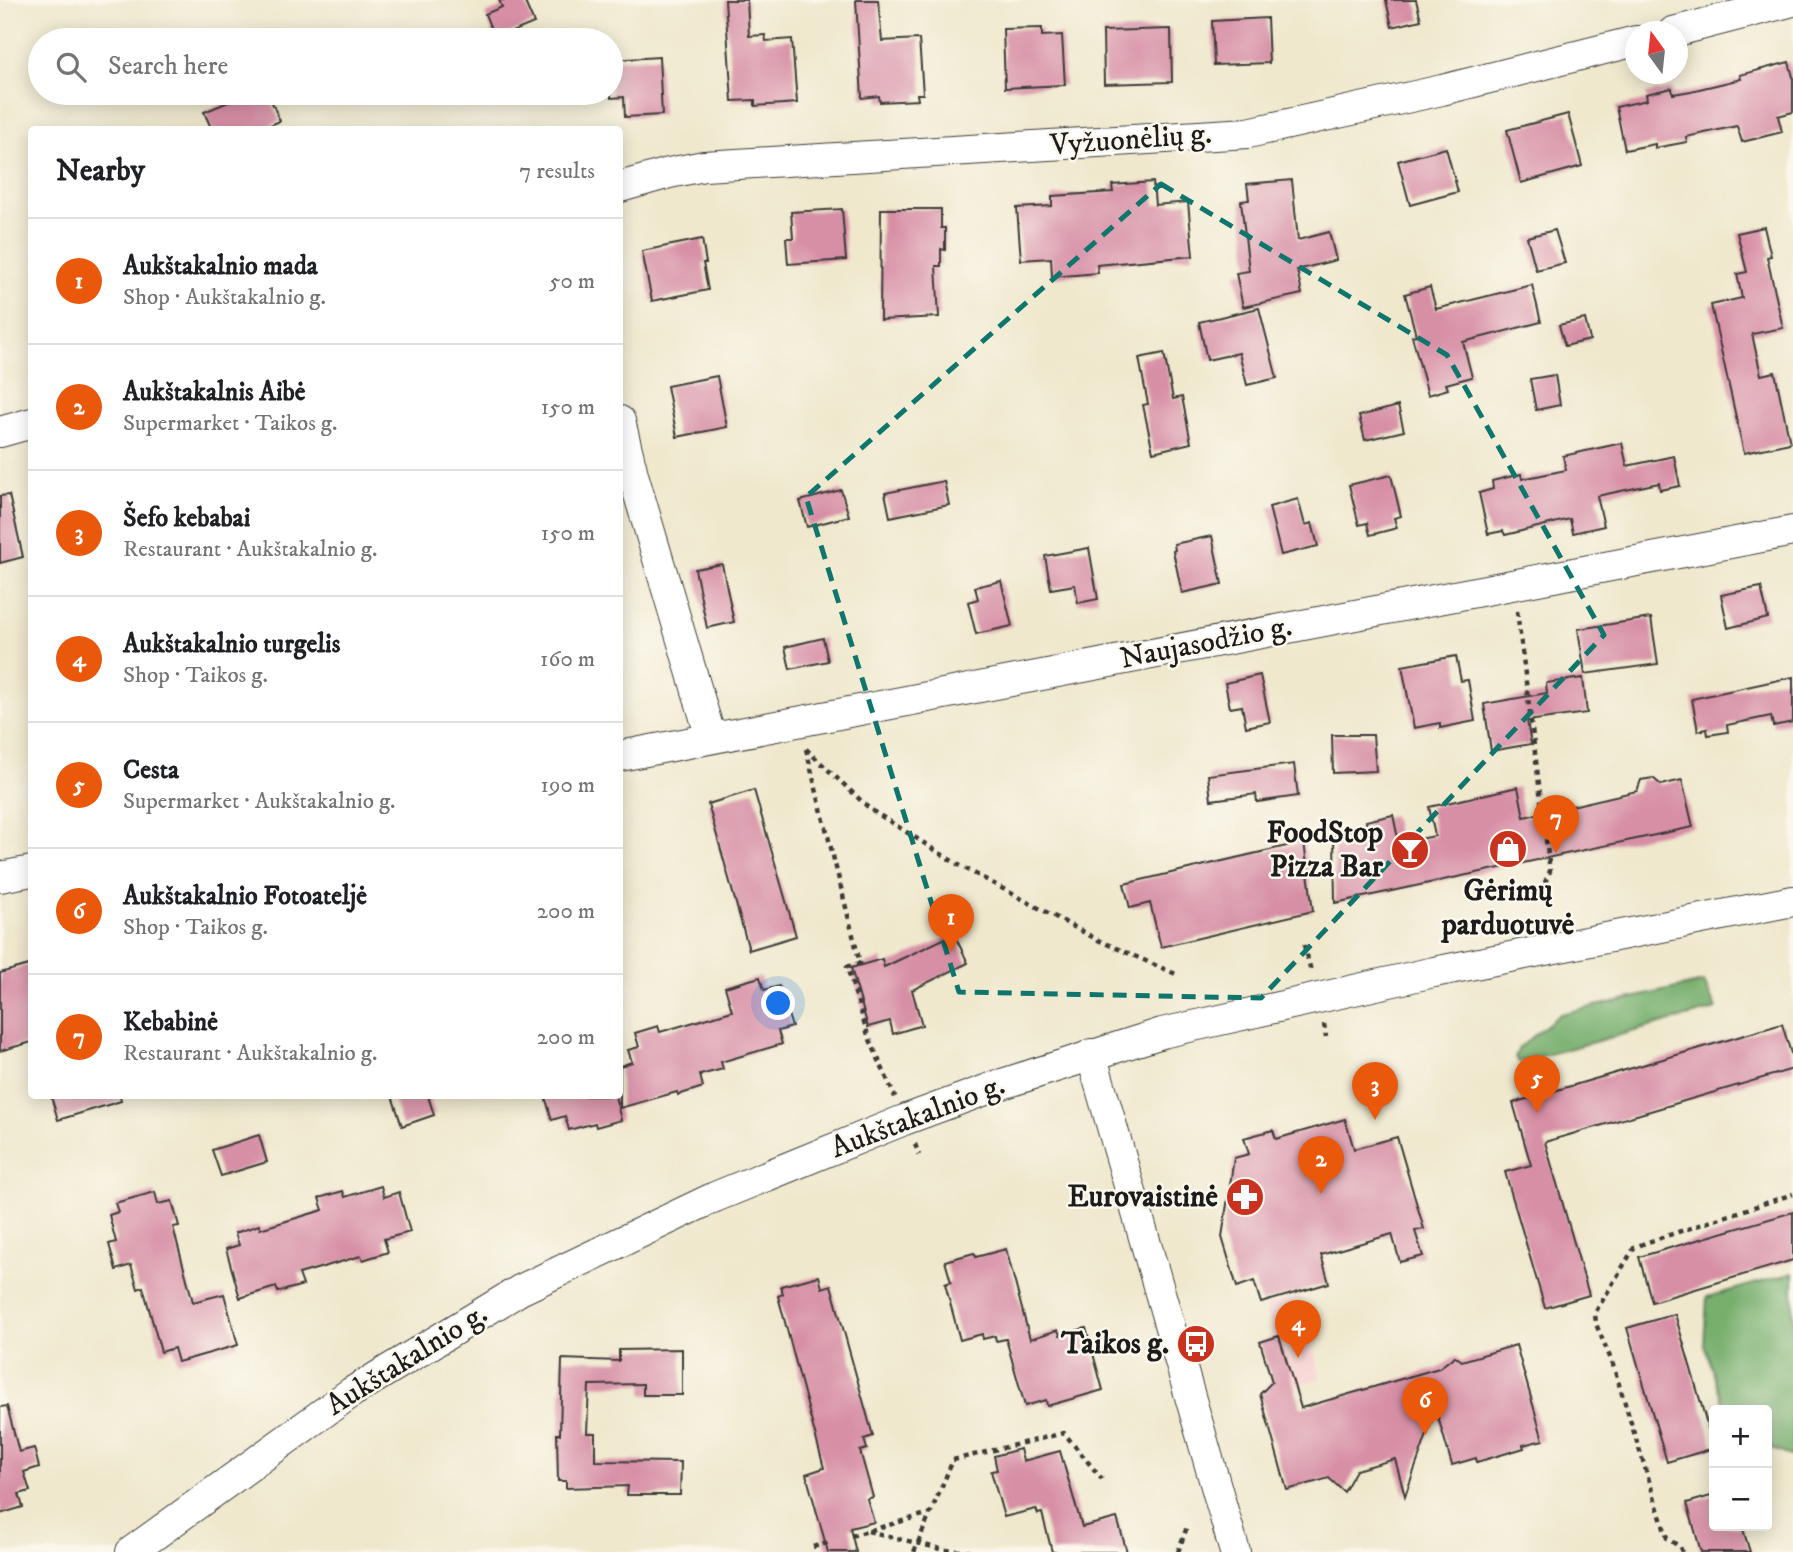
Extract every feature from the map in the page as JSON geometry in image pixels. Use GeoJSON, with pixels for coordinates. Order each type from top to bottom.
{"type":"FeatureCollection","features":[{"type":"Feature","properties":{"kind":"street"},"geometry":{"type":"LineString","coordinates":[[1688,28],[1793,1]]}},
{"type":"Feature","properties":{"kind":"street","name":"Vyžuonėlių g."},"geometry":{"type":"LineString","coordinates":[[623,186],[704,166],[1248,132],[1442,90],[1625,44]]}},
{"type":"Feature","properties":{"kind":"street"},"geometry":{"type":"LineString","coordinates":[[0,432],[28,424]]}},
{"type":"Feature","properties":{"kind":"street"},"geometry":{"type":"LineString","coordinates":[[623,433],[711,738]]}},
{"type":"Feature","properties":{"kind":"street","name":"Naujasodžio g."},"geometry":{"type":"LineString","coordinates":[[623,755],[1793,531]]}},
{"type":"Feature","properties":{"kind":"street"},"geometry":{"type":"LineString","coordinates":[[0,877],[28,872]]}},
{"type":"Feature","properties":{"kind":"street","name":"Aukštakalnio g."},"geometry":{"type":"LineString","coordinates":[[131,1552],[352,1392],[520,1290],[715,1197],[904,1120],[999,1085],[1162,1033],[1434,972],[1793,901]]}},
{"type":"Feature","properties":{"kind":"street"},"geometry":{"type":"LineString","coordinates":[[1091,1054],[1235,1552]]}},
{"type":"Feature","properties":{"kind":"path"},"geometry":{"type":"LineString","coordinates":[[1517,607],[1550,871],[1542,889]]}},
{"type":"Feature","properties":{"kind":"path"},"geometry":{"type":"LineString","coordinates":[[919,1155],[868,1035],[847,967],[860,963],[806,748],[870,809],[957,864],[1100,941],[1178,975]]}},
{"type":"Feature","properties":{"kind":"path"},"geometry":{"type":"LineString","coordinates":[[1682,1552],[1680,1547],[1667,1538],[1612,1362],[1596,1324],[1595,1313],[1634,1248],[1793,1194]]}},
{"type":"Feature","properties":{"kind":"path"},"geometry":{"type":"LineString","coordinates":[[914,1552],[953,1460],[1064,1433],[1102,1479]]}},
{"type":"Feature","properties":{"kind":"path"},"geometry":{"type":"LineString","coordinates":[[851,1536],[931,1513]]}},
{"type":"Feature","properties":{"kind":"path"},"geometry":{"type":"LineString","coordinates":[[1178,1552],[1188,1524]]}},
{"type":"Feature","properties":{"kind":"path"},"geometry":{"type":"LineString","coordinates":[[868,1531],[945,1550],[973,1552]]}},
{"type":"Feature","properties":{"kind":"path"},"geometry":{"type":"LineString","coordinates":[[813,1547],[830,1542]]}},
{"type":"Feature","properties":{"kind":"highlighted area"},"geometry":{"type":"Polygon","coordinates":[[[1161,184],[1447,355],[1604,635],[1261,998],[959,992],[806,497],[1161,184]]]}},
{"type":"Feature","properties":{"kind":"shaded area"},"geometry":{"type":"Polygon","coordinates":[[[1299,1296],[1321,1378],[1289,1387],[1264,1306],[1299,1296]]]}},
{"type":"Feature","properties":{"kind":"green space"},"geometry":{"type":"Polygon","coordinates":[[[1704,982],[1716,1009],[1519,1062],[1515,1057],[1519,1048],[1560,1014],[1704,982]]]}},
{"type":"Feature","properties":{"kind":"green space"},"geometry":{"type":"Polygon","coordinates":[[[1793,1273],[1793,1457],[1772,1449],[1772,1405],[1723,1405],[1704,1344],[1707,1297],[1793,1273]]]}},
{"type":"Feature","properties":{"kind":"building"},"geometry":{"type":"Polygon","coordinates":[[[499,0],[524,0],[534,23],[522,28],[491,28],[485,14],[502,7],[499,0]]]}},
{"type":"Feature","properties":{"kind":"building"},"geometry":{"type":"Polygon","coordinates":[[[725,0],[747,0],[749,36],[765,35],[766,41],[792,39],[797,103],[755,106],[755,100],[732,101],[725,0]]]}},
{"type":"Feature","properties":{"kind":"building"},"geometry":{"type":"Polygon","coordinates":[[[856,0],[878,0],[882,41],[919,39],[923,94],[917,94],[918,100],[880,102],[879,96],[862,98],[856,0]]]}},
{"type":"Feature","properties":{"kind":"building"},"geometry":{"type":"Polygon","coordinates":[[[1386,0],[1416,0],[1421,20],[1392,27],[1386,0]]]}},
{"type":"Feature","properties":{"kind":"building"},"geometry":{"type":"Polygon","coordinates":[[[1267,18],[1269,63],[1214,65],[1212,21],[1267,18]]]}},
{"type":"Feature","properties":{"kind":"building"},"geometry":{"type":"Polygon","coordinates":[[[1042,28],[1042,36],[1062,35],[1065,85],[1005,88],[1003,29],[1042,28]]]}},
{"type":"Feature","properties":{"kind":"building"},"geometry":{"type":"Polygon","coordinates":[[[1171,29],[1172,82],[1104,84],[1103,31],[1171,29]]]}},
{"type":"Feature","properties":{"kind":"building"},"geometry":{"type":"Polygon","coordinates":[[[659,57],[662,115],[625,117],[623,59],[659,57]]]}},
{"type":"Feature","properties":{"kind":"building"},"geometry":{"type":"Polygon","coordinates":[[[1789,62],[1793,77],[1793,112],[1778,116],[1782,132],[1742,142],[1737,126],[1686,137],[1687,142],[1655,148],[1655,144],[1625,150],[1616,107],[1647,100],[1646,94],[1672,88],[1673,94],[1691,91],[1741,79],[1740,75],[1789,62]]]}},
{"type":"Feature","properties":{"kind":"building"},"geometry":{"type":"Polygon","coordinates":[[[221,105],[273,105],[280,121],[268,126],[210,126],[204,112],[221,105]]]}},
{"type":"Feature","properties":{"kind":"building"},"geometry":{"type":"Polygon","coordinates":[[[1568,114],[1582,166],[1521,183],[1507,130],[1568,114]]]}},
{"type":"Feature","properties":{"kind":"building"},"geometry":{"type":"Polygon","coordinates":[[[1446,148],[1458,192],[1410,205],[1398,161],[1446,148]]]}},
{"type":"Feature","properties":{"kind":"building"},"geometry":{"type":"Polygon","coordinates":[[[1292,180],[1298,240],[1329,232],[1336,260],[1297,270],[1302,294],[1243,307],[1236,273],[1249,271],[1241,201],[1249,200],[1247,184],[1292,180]]]}},
{"type":"Feature","properties":{"kind":"building"},"geometry":{"type":"Polygon","coordinates":[[[1153,182],[1155,205],[1188,202],[1193,256],[1097,265],[1098,273],[1052,277],[1051,258],[1021,260],[1017,208],[1052,206],[1052,196],[1113,192],[1112,185],[1153,182]]]}},
{"type":"Feature","properties":{"kind":"building"},"geometry":{"type":"Polygon","coordinates":[[[842,209],[846,260],[788,264],[786,238],[793,238],[791,212],[842,209]]]}},
{"type":"Feature","properties":{"kind":"building"},"geometry":{"type":"Polygon","coordinates":[[[881,209],[941,209],[941,228],[945,228],[945,250],[941,249],[941,266],[936,266],[939,317],[880,320],[881,209]]]}},
{"type":"Feature","properties":{"kind":"building"},"geometry":{"type":"Polygon","coordinates":[[[1764,227],[1771,256],[1767,257],[1783,328],[1752,334],[1761,375],[1775,372],[1790,443],[1744,453],[1711,305],[1742,298],[1737,274],[1747,272],[1737,233],[1764,227]]]}},
{"type":"Feature","properties":{"kind":"building"},"geometry":{"type":"Polygon","coordinates":[[[1555,230],[1565,263],[1536,270],[1527,237],[1555,230]]]}},
{"type":"Feature","properties":{"kind":"building"},"geometry":{"type":"Polygon","coordinates":[[[702,239],[708,290],[652,301],[642,251],[702,239]]]}},
{"type":"Feature","properties":{"kind":"building"},"geometry":{"type":"Polygon","coordinates":[[[1532,285],[1541,322],[1463,342],[1472,377],[1446,384],[1448,389],[1428,395],[1412,336],[1416,335],[1405,294],[1430,287],[1436,309],[1532,285]]]}},
{"type":"Feature","properties":{"kind":"building"},"geometry":{"type":"Polygon","coordinates":[[[1259,308],[1277,378],[1247,385],[1239,353],[1207,360],[1199,322],[1259,308]]]}},
{"type":"Feature","properties":{"kind":"building"},"geometry":{"type":"Polygon","coordinates":[[[1585,319],[1590,340],[1565,346],[1559,325],[1585,319]]]}},
{"type":"Feature","properties":{"kind":"building"},"geometry":{"type":"Polygon","coordinates":[[[1164,353],[1173,399],[1182,397],[1191,443],[1153,452],[1143,405],[1148,404],[1139,358],[1164,353]]]}},
{"type":"Feature","properties":{"kind":"building"},"geometry":{"type":"Polygon","coordinates":[[[1555,375],[1560,405],[1536,410],[1530,379],[1555,375]]]}},
{"type":"Feature","properties":{"kind":"building"},"geometry":{"type":"Polygon","coordinates":[[[717,376],[727,427],[677,437],[667,386],[717,376]]]}},
{"type":"Feature","properties":{"kind":"building"},"geometry":{"type":"Polygon","coordinates":[[[1398,406],[1404,431],[1365,440],[1359,416],[1398,406]]]}},
{"type":"Feature","properties":{"kind":"building"},"geometry":{"type":"Polygon","coordinates":[[[1622,443],[1627,466],[1674,456],[1680,486],[1660,490],[1659,483],[1597,496],[1604,526],[1573,533],[1570,519],[1505,535],[1503,531],[1488,534],[1479,493],[1493,489],[1492,481],[1521,474],[1522,479],[1566,470],[1563,456],[1622,443]]]}},
{"type":"Feature","properties":{"kind":"building"},"geometry":{"type":"Polygon","coordinates":[[[1391,475],[1401,516],[1394,518],[1397,528],[1370,535],[1367,523],[1359,525],[1349,485],[1391,475]]]}},
{"type":"Feature","properties":{"kind":"building"},"geometry":{"type":"Polygon","coordinates":[[[944,481],[949,505],[890,517],[885,493],[944,481]]]}},
{"type":"Feature","properties":{"kind":"building"},"geometry":{"type":"Polygon","coordinates":[[[841,490],[849,516],[807,527],[800,501],[841,490]]]}},
{"type":"Feature","properties":{"kind":"building"},"geometry":{"type":"Polygon","coordinates":[[[9,495],[23,557],[0,563],[0,496],[9,495]]]}},
{"type":"Feature","properties":{"kind":"building"},"geometry":{"type":"Polygon","coordinates":[[[1298,499],[1305,525],[1312,523],[1318,546],[1281,555],[1269,507],[1298,499]]]}},
{"type":"Feature","properties":{"kind":"building"},"geometry":{"type":"Polygon","coordinates":[[[1212,536],[1222,584],[1182,593],[1173,551],[1174,544],[1212,536]]]}},
{"type":"Feature","properties":{"kind":"building"},"geometry":{"type":"Polygon","coordinates":[[[1089,548],[1098,599],[1078,603],[1075,585],[1051,589],[1045,556],[1089,548]]]}},
{"type":"Feature","properties":{"kind":"building"},"geometry":{"type":"Polygon","coordinates":[[[722,564],[734,622],[707,628],[695,569],[722,564]]]}},
{"type":"Feature","properties":{"kind":"building"},"geometry":{"type":"Polygon","coordinates":[[[1001,581],[1012,626],[976,634],[968,602],[978,599],[975,587],[1001,581]]]}},
{"type":"Feature","properties":{"kind":"building"},"geometry":{"type":"Polygon","coordinates":[[[1761,587],[1768,618],[1728,628],[1721,595],[1761,587]]]}},
{"type":"Feature","properties":{"kind":"building"},"geometry":{"type":"Polygon","coordinates":[[[1651,618],[1658,664],[1585,674],[1578,629],[1651,618]]]}},
{"type":"Feature","properties":{"kind":"building"},"geometry":{"type":"Polygon","coordinates":[[[823,638],[828,661],[790,669],[785,647],[823,638]]]}},
{"type":"Feature","properties":{"kind":"building"},"geometry":{"type":"Polygon","coordinates":[[[1456,656],[1461,681],[1468,680],[1475,721],[1440,728],[1440,723],[1414,728],[1402,666],[1456,656]]]}},
{"type":"Feature","properties":{"kind":"building"},"geometry":{"type":"Polygon","coordinates":[[[1260,675],[1270,722],[1246,727],[1242,706],[1230,708],[1225,683],[1260,675]]]}},
{"type":"Feature","properties":{"kind":"building"},"geometry":{"type":"Polygon","coordinates":[[[1793,677],[1793,722],[1773,726],[1771,716],[1727,725],[1728,732],[1708,735],[1707,729],[1698,731],[1692,699],[1793,677]]]}},
{"type":"Feature","properties":{"kind":"building"},"geometry":{"type":"Polygon","coordinates":[[[1583,678],[1587,713],[1527,721],[1531,744],[1491,751],[1484,704],[1547,693],[1546,683],[1583,678]]]}},
{"type":"Feature","properties":{"kind":"building"},"geometry":{"type":"Polygon","coordinates":[[[1332,735],[1373,735],[1376,771],[1333,773],[1332,735]]]}},
{"type":"Feature","properties":{"kind":"building"},"geometry":{"type":"Polygon","coordinates":[[[1294,764],[1298,796],[1257,802],[1256,794],[1211,800],[1208,775],[1294,764]]]}},
{"type":"Feature","properties":{"kind":"building"},"geometry":{"type":"Polygon","coordinates":[[[1653,778],[1661,785],[1682,780],[1693,827],[1335,903],[1334,835],[1367,827],[1366,821],[1393,815],[1399,843],[1435,836],[1429,807],[1518,787],[1524,817],[1637,791],[1641,780],[1653,778]]]}},
{"type":"Feature","properties":{"kind":"building"},"geometry":{"type":"Polygon","coordinates":[[[754,790],[796,936],[749,950],[708,804],[754,790]]]}},
{"type":"Feature","properties":{"kind":"building"},"geometry":{"type":"Polygon","coordinates":[[[1304,842],[1313,911],[1161,947],[1150,903],[1130,908],[1124,884],[1304,842]]]}},
{"type":"Feature","properties":{"kind":"building"},"geometry":{"type":"Polygon","coordinates":[[[954,934],[968,963],[912,990],[922,1025],[893,1034],[890,1021],[868,1027],[851,968],[882,959],[884,967],[954,934]]]}},
{"type":"Feature","properties":{"kind":"building"},"geometry":{"type":"Polygon","coordinates":[[[28,965],[28,1043],[0,1051],[0,973],[28,965]]]}},
{"type":"Feature","properties":{"kind":"building"},"geometry":{"type":"Polygon","coordinates":[[[760,977],[764,990],[779,986],[792,1027],[778,1031],[782,1044],[721,1062],[723,1069],[700,1075],[703,1087],[620,1108],[620,1099],[623,1099],[623,1065],[632,1062],[628,1050],[639,1047],[635,1033],[658,1026],[660,1032],[732,1011],[725,987],[760,977]]]}},
{"type":"Feature","properties":{"kind":"building"},"geometry":{"type":"Polygon","coordinates":[[[1782,1024],[1793,1060],[1793,1069],[1545,1142],[1589,1295],[1545,1308],[1505,1172],[1531,1165],[1513,1103],[1782,1024]]]}},
{"type":"Feature","properties":{"kind":"building"},"geometry":{"type":"Polygon","coordinates":[[[52,1099],[121,1099],[121,1101],[58,1120],[52,1099]]]}},
{"type":"Feature","properties":{"kind":"building"},"geometry":{"type":"Polygon","coordinates":[[[393,1099],[429,1099],[434,1115],[402,1126],[393,1099]]]}},
{"type":"Feature","properties":{"kind":"building"},"geometry":{"type":"Polygon","coordinates":[[[546,1099],[616,1099],[621,1120],[596,1127],[595,1123],[569,1130],[565,1116],[552,1120],[546,1099]]]}},
{"type":"Feature","properties":{"kind":"building"},"geometry":{"type":"Polygon","coordinates":[[[1345,1119],[1354,1149],[1397,1137],[1424,1229],[1415,1231],[1423,1256],[1400,1262],[1392,1234],[1321,1255],[1329,1283],[1261,1303],[1254,1281],[1237,1287],[1222,1237],[1234,1158],[1249,1154],[1244,1138],[1273,1130],[1276,1139],[1345,1119]]]}},
{"type":"Feature","properties":{"kind":"building"},"geometry":{"type":"Polygon","coordinates":[[[259,1135],[267,1162],[221,1176],[212,1150],[259,1135]]]}},
{"type":"Feature","properties":{"kind":"building"},"geometry":{"type":"Polygon","coordinates":[[[381,1186],[384,1197],[399,1192],[410,1232],[384,1239],[388,1252],[363,1260],[361,1256],[299,1274],[303,1285],[278,1292],[276,1287],[240,1298],[226,1249],[239,1245],[235,1233],[259,1225],[260,1229],[323,1210],[319,1198],[343,1191],[345,1197],[381,1186]]]}},
{"type":"Feature","properties":{"kind":"building"},"geometry":{"type":"Polygon","coordinates":[[[155,1192],[158,1204],[172,1201],[179,1226],[173,1227],[193,1302],[224,1294],[238,1345],[178,1362],[174,1348],[161,1352],[143,1287],[138,1289],[131,1265],[116,1270],[109,1244],[116,1242],[109,1215],[118,1212],[115,1203],[155,1192]]]}},
{"type":"Feature","properties":{"kind":"building"},"geometry":{"type":"Polygon","coordinates":[[[1793,1212],[1793,1260],[1652,1302],[1639,1257],[1793,1212]]]}},
{"type":"Feature","properties":{"kind":"building"},"geometry":{"type":"Polygon","coordinates":[[[1006,1249],[1030,1339],[1058,1330],[1060,1335],[1086,1328],[1103,1390],[1047,1406],[1046,1400],[1025,1406],[1006,1339],[996,1341],[995,1336],[983,1339],[982,1334],[960,1340],[945,1284],[951,1282],[945,1261],[974,1253],[976,1257],[1006,1249]]]}},
{"type":"Feature","properties":{"kind":"building"},"geometry":{"type":"Polygon","coordinates":[[[819,1276],[822,1288],[831,1285],[873,1436],[864,1439],[867,1449],[860,1451],[873,1497],[867,1499],[874,1522],[850,1528],[856,1552],[828,1552],[806,1474],[824,1468],[778,1296],[783,1294],[781,1286],[819,1276]]]}},
{"type":"Feature","properties":{"kind":"building"},"geometry":{"type":"Polygon","coordinates":[[[1675,1314],[1709,1431],[1709,1449],[1667,1462],[1627,1328],[1675,1314]]]}},
{"type":"Feature","properties":{"kind":"building"},"geometry":{"type":"Polygon","coordinates":[[[1279,1336],[1301,1408],[1439,1368],[1455,1356],[1462,1361],[1516,1345],[1543,1440],[1477,1462],[1476,1458],[1452,1465],[1436,1410],[1405,1496],[1395,1459],[1356,1470],[1344,1492],[1329,1478],[1287,1490],[1260,1394],[1272,1382],[1260,1342],[1279,1336]]]}},
{"type":"Feature","properties":{"kind":"building"},"geometry":{"type":"Polygon","coordinates":[[[682,1349],[682,1395],[643,1395],[643,1384],[589,1385],[587,1433],[595,1433],[595,1461],[681,1462],[680,1495],[627,1495],[628,1486],[566,1488],[566,1481],[558,1481],[557,1434],[560,1434],[562,1359],[619,1361],[619,1350],[682,1349]]]}},
{"type":"Feature","properties":{"kind":"building"},"geometry":{"type":"Polygon","coordinates":[[[7,1406],[19,1452],[34,1448],[39,1467],[24,1472],[30,1491],[19,1494],[23,1507],[0,1514],[0,1407],[7,1406]]]}},
{"type":"Feature","properties":{"kind":"building"},"geometry":{"type":"Polygon","coordinates":[[[1020,1449],[1023,1461],[1060,1451],[1082,1527],[1117,1518],[1127,1552],[1052,1552],[1042,1513],[1038,1514],[1036,1509],[1004,1517],[991,1471],[997,1470],[994,1456],[1020,1449]]]}},
{"type":"Feature","properties":{"kind":"building"},"geometry":{"type":"Polygon","coordinates":[[[1709,1496],[1709,1531],[1744,1531],[1750,1552],[1701,1552],[1687,1503],[1709,1496]]]}},
{"type":"Feature","properties":{"kind":"place","name":"Gėrimų parduotuvė"},"geometry":{"type":"Point","coordinates":[1508,849]}},
{"type":"Feature","properties":{"kind":"place","name":"FoodStop Pizza Bar"},"geometry":{"type":"Point","coordinates":[1410,850]}},
{"type":"Feature","properties":{"kind":"place","name":"Kebabinė"},"geometry":{"type":"Point","coordinates":[1556,853]}},
{"type":"Feature","properties":{"kind":"place","name":"Aukštakalnio mada"},"geometry":{"type":"Point","coordinates":[951,952]}},
{"type":"Feature","properties":{"kind":"place","name":"Cesta"},"geometry":{"type":"Point","coordinates":[1537,1113]}},
{"type":"Feature","properties":{"kind":"place","name":"Šefo kebabai"},"geometry":{"type":"Point","coordinates":[1375,1120]}},
{"type":"Feature","properties":{"kind":"place","name":"Aukštakalnis Aibė"},"geometry":{"type":"Point","coordinates":[1321,1194]}},
{"type":"Feature","properties":{"kind":"place","name":"Eurovaistinė"},"geometry":{"type":"Point","coordinates":[1245,1197]}},
{"type":"Feature","properties":{"kind":"place","name":"Taikos g."},"geometry":{"type":"Point","coordinates":[1196,1344]}},
{"type":"Feature","properties":{"kind":"place","name":"Aukštakalnio turgelis"},"geometry":{"type":"Point","coordinates":[1298,1358]}},
{"type":"Feature","properties":{"kind":"place","name":"Aukštakalnio Fotoateljė"},"geometry":{"type":"Point","coordinates":[1425,1435]}}]}
